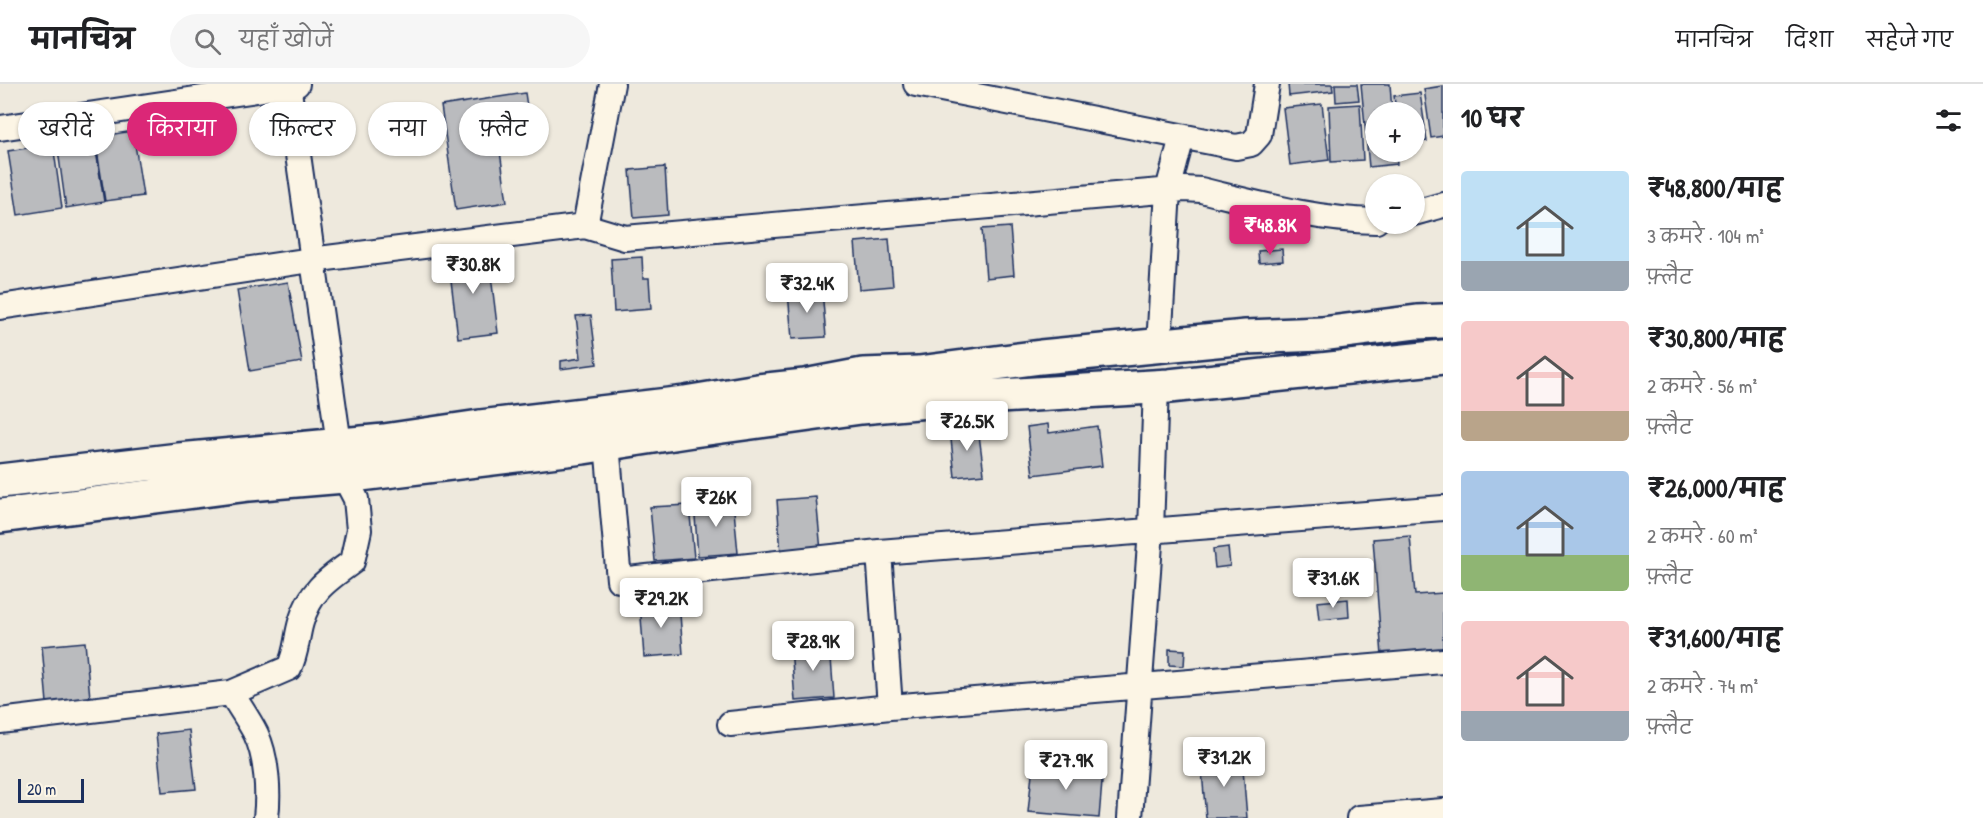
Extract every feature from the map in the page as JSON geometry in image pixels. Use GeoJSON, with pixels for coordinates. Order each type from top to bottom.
{"type":"FeatureCollection","features":[{"type":"Feature","properties":{"kind":"street"},"geometry":{"type":"LineString","coordinates":[[0,128],[291,84],[311,260],[339,444]]}},
{"type":"Feature","properties":{"kind":"street"},"geometry":{"type":"LineString","coordinates":[[585,226],[612,84]]}},
{"type":"Feature","properties":{"kind":"street"},"geometry":{"type":"LineString","coordinates":[[916,84],[1236,147],[1251,144],[1259,135],[1267,84]]}},
{"type":"Feature","properties":{"kind":"street"},"geometry":{"type":"LineString","coordinates":[[1130,818],[1151,530],[1156,386],[1168,190],[1182,137]]}},
{"type":"Feature","properties":{"kind":"street"},"geometry":{"type":"LineString","coordinates":[[0,307],[311,260],[585,226],[625,238],[1168,190],[1201,190],[1300,214],[1365,221]]}},
{"type":"Feature","properties":{"kind":"street"},"geometry":{"type":"LineString","coordinates":[[1425,210],[1443,205]]}},
{"type":"Feature","properties":{"kind":"street"},"geometry":{"type":"LineString","coordinates":[[0,481],[179,460],[384,441],[480,427],[685,404],[863,375],[919,372],[1041,357],[1246,337],[1322,333],[1443,321]]}},
{"type":"Feature","properties":{"kind":"street"},"geometry":{"type":"LineString","coordinates":[[0,516],[249,484],[344,476],[607,444],[861,407],[1156,386],[1443,357]]}},
{"type":"Feature","properties":{"kind":"street"},"geometry":{"type":"LineString","coordinates":[[607,444],[619,579],[879,552],[1443,508]]}},
{"type":"Feature","properties":{"kind":"street"},"geometry":{"type":"LineString","coordinates":[[0,721],[231,693],[288,668],[295,655],[301,622],[312,596],[327,580],[352,562],[359,530],[356,499],[344,476]]}},
{"type":"Feature","properties":{"kind":"street"},"geometry":{"type":"LineString","coordinates":[[879,552],[890,706]]}},
{"type":"Feature","properties":{"kind":"street"},"geometry":{"type":"LineString","coordinates":[[730,724],[890,706],[1443,661]]}},
{"type":"Feature","properties":{"kind":"street"},"geometry":{"type":"LineString","coordinates":[[231,693],[256,735],[264,761],[266,818]]}},
{"type":"Feature","properties":{"kind":"street"},"geometry":{"type":"LineString","coordinates":[[1359,818],[1443,811]]}},
{"type":"Feature","properties":{"kind":"building"},"geometry":{"type":"Polygon","coordinates":[[[1288,84],[1332,84],[1333,91],[1289,96],[1288,84]]]}},
{"type":"Feature","properties":{"kind":"building"},"geometry":{"type":"Polygon","coordinates":[[[1335,84],[1357,84],[1359,100],[1336,102],[1335,84]]]}},
{"type":"Feature","properties":{"kind":"building"},"geometry":{"type":"Polygon","coordinates":[[[1361,84],[1390,84],[1391,102],[1365,102],[1365,126],[1361,84]]]}},
{"type":"Feature","properties":{"kind":"building"},"geometry":{"type":"Polygon","coordinates":[[[1443,86],[1443,136],[1431,138],[1424,89],[1443,86]]]}},
{"type":"Feature","properties":{"kind":"building"},"geometry":{"type":"Polygon","coordinates":[[[525,93],[526,102],[467,102],[525,93]]]}},
{"type":"Feature","properties":{"kind":"building"},"geometry":{"type":"Polygon","coordinates":[[[1420,93],[1421,102],[1395,102],[1394,96],[1420,93]]]}},
{"type":"Feature","properties":{"kind":"building"},"geometry":{"type":"Polygon","coordinates":[[[459,103],[459,156],[501,156],[507,202],[456,210],[447,148],[447,105],[459,103]]]}},
{"type":"Feature","properties":{"kind":"building"},"geometry":{"type":"Polygon","coordinates":[[[1322,104],[1329,160],[1290,165],[1283,108],[1322,104]]]}},
{"type":"Feature","properties":{"kind":"building"},"geometry":{"type":"Polygon","coordinates":[[[1360,104],[1363,160],[1331,162],[1329,106],[1360,104]]]}},
{"type":"Feature","properties":{"kind":"building"},"geometry":{"type":"Polygon","coordinates":[[[127,132],[127,156],[137,156],[143,196],[105,201],[98,156],[115,156],[115,134],[127,132]]]}},
{"type":"Feature","properties":{"kind":"building"},"geometry":{"type":"Polygon","coordinates":[[[18,149],[18,156],[55,156],[62,208],[18,215],[8,151],[18,149]]]}},
{"type":"Feature","properties":{"kind":"building"},"geometry":{"type":"Polygon","coordinates":[[[59,156],[97,156],[104,202],[66,208],[59,156]]]}},
{"type":"Feature","properties":{"kind":"building"},"geometry":{"type":"Polygon","coordinates":[[[1369,162],[1397,162],[1397,164],[1369,167],[1369,162]]]}},
{"type":"Feature","properties":{"kind":"building"},"geometry":{"type":"Polygon","coordinates":[[[665,167],[668,215],[634,218],[630,170],[665,167]]]}},
{"type":"Feature","properties":{"kind":"building"},"geometry":{"type":"Polygon","coordinates":[[[1010,227],[1014,275],[986,278],[982,229],[1010,227]]]}},
{"type":"Feature","properties":{"kind":"building"},"geometry":{"type":"Polygon","coordinates":[[[889,239],[893,286],[859,289],[855,242],[889,239]]]}},
{"type":"Feature","properties":{"kind":"building"},"geometry":{"type":"Polygon","coordinates":[[[1282,249],[1283,261],[1259,263],[1258,251],[1282,249]]]}},
{"type":"Feature","properties":{"kind":"building"},"geometry":{"type":"Polygon","coordinates":[[[488,251],[498,333],[458,338],[448,256],[488,251]]]}},
{"type":"Feature","properties":{"kind":"building"},"geometry":{"type":"Polygon","coordinates":[[[642,257],[643,278],[649,278],[651,309],[614,312],[611,259],[642,257]]]}},
{"type":"Feature","properties":{"kind":"building"},"geometry":{"type":"Polygon","coordinates":[[[288,282],[302,362],[250,371],[237,290],[288,282]]]}},
{"type":"Feature","properties":{"kind":"building"},"geometry":{"type":"Polygon","coordinates":[[[822,290],[826,337],[792,339],[788,292],[822,290]]]}},
{"type":"Feature","properties":{"kind":"building"},"geometry":{"type":"Polygon","coordinates":[[[591,315],[597,364],[561,369],[561,361],[581,358],[576,316],[591,315]]]}},
{"type":"Feature","properties":{"kind":"building"},"geometry":{"type":"Polygon","coordinates":[[[1048,424],[1049,433],[1097,426],[1102,466],[1033,475],[1027,427],[1048,424]]]}},
{"type":"Feature","properties":{"kind":"building"},"geometry":{"type":"Polygon","coordinates":[[[978,427],[984,474],[955,477],[950,430],[978,427]]]}},
{"type":"Feature","properties":{"kind":"building"},"geometry":{"type":"Polygon","coordinates":[[[816,497],[821,551],[781,554],[777,500],[816,497]]]}},
{"type":"Feature","properties":{"kind":"building"},"geometry":{"type":"Polygon","coordinates":[[[733,500],[738,553],[698,556],[694,503],[733,500]]]}},
{"type":"Feature","properties":{"kind":"building"},"geometry":{"type":"Polygon","coordinates":[[[689,505],[694,558],[655,561],[650,507],[689,505]]]}},
{"type":"Feature","properties":{"kind":"building"},"geometry":{"type":"Polygon","coordinates":[[[1410,536],[1415,595],[1443,593],[1443,651],[1382,656],[1373,539],[1410,536]]]}},
{"type":"Feature","properties":{"kind":"building"},"geometry":{"type":"Polygon","coordinates":[[[1228,547],[1230,566],[1215,568],[1213,549],[1228,547]]]}},
{"type":"Feature","properties":{"kind":"building"},"geometry":{"type":"Polygon","coordinates":[[[1348,599],[1349,617],[1319,620],[1317,602],[1348,599]]]}},
{"type":"Feature","properties":{"kind":"building"},"geometry":{"type":"Polygon","coordinates":[[[679,601],[683,654],[644,657],[640,604],[679,601]]]}},
{"type":"Feature","properties":{"kind":"building"},"geometry":{"type":"Polygon","coordinates":[[[85,642],[90,698],[47,703],[42,646],[85,642]]]}},
{"type":"Feature","properties":{"kind":"building"},"geometry":{"type":"Polygon","coordinates":[[[830,644],[834,698],[795,701],[791,647],[830,644]]]}},
{"type":"Feature","properties":{"kind":"building"},"geometry":{"type":"Polygon","coordinates":[[[1169,649],[1185,650],[1184,666],[1169,665],[1169,649]]]}},
{"type":"Feature","properties":{"kind":"building"},"geometry":{"type":"Polygon","coordinates":[[[189,730],[196,789],[162,792],[156,734],[189,730]]]}},
{"type":"Feature","properties":{"kind":"building"},"geometry":{"type":"Polygon","coordinates":[[[1242,757],[1247,818],[1206,818],[1201,760],[1242,757]]]}},
{"type":"Feature","properties":{"kind":"building"},"geometry":{"type":"Polygon","coordinates":[[[1033,764],[1103,770],[1099,818],[1028,812],[1033,764]]]}}]}
